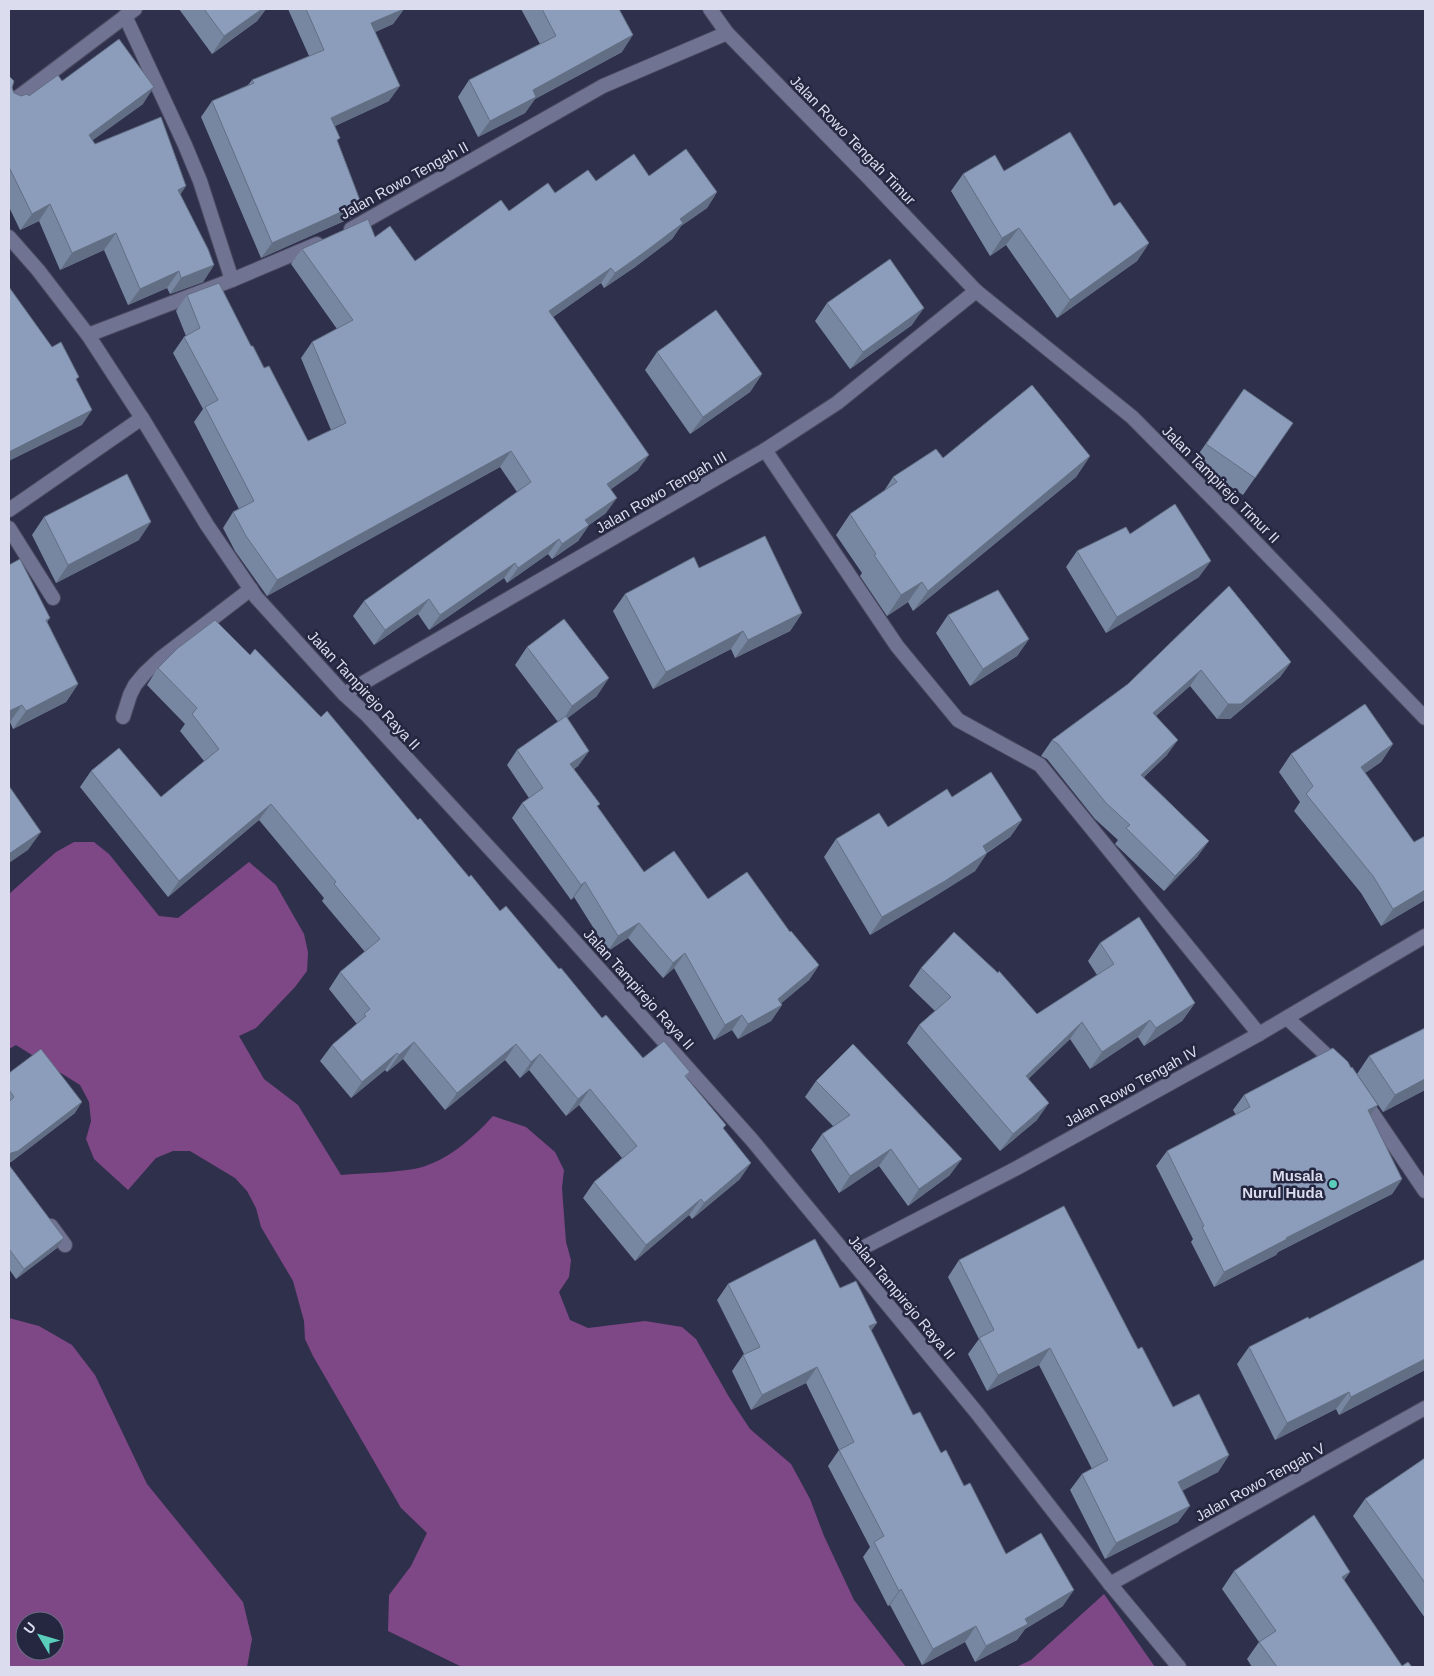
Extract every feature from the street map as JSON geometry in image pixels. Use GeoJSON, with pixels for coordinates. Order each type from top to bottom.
{"type":"FeatureCollection","features":[{"type":"Feature","properties":{"kind":"street","name":"Jalan Rowo Tengah Timur"},"geometry":{"type":"LineString","coordinates":[[710,9],[727,33],[868,176],[976,291]]}},
{"type":"Feature","properties":{"kind":"street"},"geometry":{"type":"LineString","coordinates":[[9,104],[130,12],[200,182],[232,280]]}},
{"type":"Feature","properties":{"kind":"street","name":"Jalan Rowo Tengah II"},"geometry":{"type":"LineString","coordinates":[[88,335],[232,280],[332,238],[603,86],[727,33]]}},
{"type":"Feature","properties":{"kind":"street","name":"Jalan Tampirejo Raya II"},"geometry":{"type":"LineString","coordinates":[[10,241],[38,270],[88,335],[142,418],[207,525],[256,597],[551,915],[752,1140],[978,1413],[1110,1584],[1179,1667]]}},
{"type":"Feature","properties":{"kind":"street","name":"Jalan Rowo Tengah III"},"geometry":{"type":"LineString","coordinates":[[344,694],[765,450],[837,403],[976,291]]}},
{"type":"Feature","properties":{"kind":"street","name":"Jalan Tampirejo Timur II"},"geometry":{"type":"LineString","coordinates":[[976,291],[1132,417],[1425,718]]}},
{"type":"Feature","properties":{"kind":"street"},"geometry":{"type":"LineString","coordinates":[[9,510],[142,418]]}},
{"type":"Feature","properties":{"kind":"street"},"geometry":{"type":"LineString","coordinates":[[765,450],[897,646],[958,720],[1040,765],[1259,1034]]}},
{"type":"Feature","properties":{"kind":"street"},"geometry":{"type":"LineString","coordinates":[[9,528],[53,598]]}},
{"type":"Feature","properties":{"kind":"street"},"geometry":{"type":"LineString","coordinates":[[123,717],[134,685],[160,658],[251,589]]}},
{"type":"Feature","properties":{"kind":"street","name":"Jalan Rowo Tengah IV"},"geometry":{"type":"LineString","coordinates":[[847,1256],[1015,1169],[1259,1034],[1425,936]]}},
{"type":"Feature","properties":{"kind":"street"},"geometry":{"type":"LineString","coordinates":[[1287,1018],[1346,1074]]}},
{"type":"Feature","properties":{"kind":"street"},"geometry":{"type":"LineString","coordinates":[[1357,1090],[1425,1191]]}},
{"type":"Feature","properties":{"kind":"street"},"geometry":{"type":"LineString","coordinates":[[42,1215],[65,1245]]}},
{"type":"Feature","properties":{"kind":"street","name":"Jalan Rowo Tengah V"},"geometry":{"type":"LineString","coordinates":[[1110,1584],[1425,1408]]}},
{"type":"Feature","properties":{"kind":"shaded area"},"geometry":{"type":"Polygon","coordinates":[[[74,842],[94,842],[109,854],[159,916],[178,918],[249,862],[276,885],[304,934],[308,952],[307,971],[295,987],[256,1028],[239,1036],[264,1079],[298,1105],[341,1175],[396,1171],[425,1166],[457,1149],[493,1116],[526,1127],[555,1152],[564,1170],[562,1188],[566,1242],[571,1260],[569,1277],[559,1292],[570,1320],[588,1328],[645,1321],[682,1327],[696,1339],[729,1397],[750,1429],[791,1464],[810,1499],[824,1536],[854,1600],[906,1667],[462,1667],[388,1631],[389,1595],[411,1566],[427,1533],[401,1508],[313,1356],[305,1339],[304,1321],[293,1281],[261,1227],[256,1208],[247,1191],[235,1178],[190,1151],[173,1151],[156,1158],[128,1190],[94,1159],[86,1139],[91,1121],[89,1102],[80,1085],[16,1045],[9,1049],[9,894],[56,852],[74,842]]]}},
{"type":"Feature","properties":{"kind":"shaded area"},"geometry":{"type":"Polygon","coordinates":[[[9,1318],[39,1326],[72,1345],[95,1375],[147,1484],[243,1602],[252,1639],[247,1667],[9,1667],[9,1318]]]}},
{"type":"Feature","properties":{"kind":"shaded area"},"geometry":{"type":"Polygon","coordinates":[[[1104,1594],[1155,1667],[1016,1667],[1031,1660],[1104,1594]]]}},
{"type":"Feature","properties":{"kind":"building"},"geometry":{"type":"Polygon","coordinates":[[[204,9],[262,9],[224,36],[204,9]]]}},
{"type":"Feature","properties":{"kind":"building"},"geometry":{"type":"Polygon","coordinates":[[[306,9],[404,9],[371,23],[400,86],[331,118],[340,138],[337,140],[361,203],[272,243],[212,101],[254,83],[252,80],[324,50],[306,9]]]}},
{"type":"Feature","properties":{"kind":"building"},"geometry":{"type":"Polygon","coordinates":[[[542,9],[619,9],[633,35],[533,90],[536,97],[490,121],[469,80],[556,36],[542,9]]]}},
{"type":"Feature","properties":{"kind":"building"},"geometry":{"type":"Polygon","coordinates":[[[119,39],[154,87],[89,135],[95,144],[161,117],[186,186],[178,190],[208,249],[214,265],[181,278],[179,271],[140,289],[116,233],[72,253],[50,204],[32,214],[9,167],[9,76],[14,81],[12,88],[14,93],[21,96],[27,94],[29,96],[58,75],[62,81],[119,39]]]}},
{"type":"Feature","properties":{"kind":"building"},"geometry":{"type":"Polygon","coordinates":[[[1070,132],[1114,206],[1120,202],[1149,243],[1070,300],[1019,228],[1002,238],[963,174],[995,155],[1004,171],[1070,132]]]}},
{"type":"Feature","properties":{"kind":"building"},"geometry":{"type":"Polygon","coordinates":[[[686,149],[717,192],[680,219],[683,223],[615,273],[611,268],[549,311],[649,455],[607,484],[617,498],[585,520],[589,525],[562,544],[559,539],[518,568],[515,563],[440,615],[429,599],[385,630],[364,601],[531,482],[511,451],[277,580],[246,536],[233,512],[254,501],[205,407],[218,400],[184,337],[200,328],[187,295],[219,283],[251,346],[253,346],[264,368],[269,366],[308,441],[346,423],[312,342],[353,320],[302,249],[368,219],[375,237],[390,226],[415,261],[501,200],[509,211],[548,183],[555,193],[588,170],[596,181],[634,154],[649,176],[686,149]]]}},
{"type":"Feature","properties":{"kind":"building"},"geometry":{"type":"Polygon","coordinates":[[[890,259],[924,308],[863,352],[827,303],[890,259]]]}},
{"type":"Feature","properties":{"kind":"building"},"geometry":{"type":"Polygon","coordinates":[[[9,287],[52,347],[61,342],[79,377],[76,379],[92,410],[9,452],[9,287]]]}},
{"type":"Feature","properties":{"kind":"building"},"geometry":{"type":"Polygon","coordinates":[[[716,310],[762,374],[703,417],[657,352],[716,310]]]}},
{"type":"Feature","properties":{"kind":"building"},"geometry":{"type":"Polygon","coordinates":[[[1032,385],[1090,456],[928,591],[922,582],[901,595],[874,555],[876,554],[850,514],[897,482],[893,477],[936,449],[943,458],[1032,385]]]}},
{"type":"Feature","properties":{"kind":"building"},"geometry":{"type":"Polygon","coordinates":[[[1244,389],[1293,423],[1255,478],[1206,444],[1244,389]]]}},
{"type":"Feature","properties":{"kind":"building"},"geometry":{"type":"Polygon","coordinates":[[[127,474],[151,522],[68,565],[44,517],[127,474]]]}},
{"type":"Feature","properties":{"kind":"building"},"geometry":{"type":"Polygon","coordinates":[[[1175,504],[1211,561],[1117,617],[1077,551],[1126,527],[1130,534],[1175,504]]]}},
{"type":"Feature","properties":{"kind":"building"},"geometry":{"type":"Polygon","coordinates":[[[765,536],[802,613],[748,640],[743,631],[666,672],[625,594],[694,557],[699,568],[765,536]]]}},
{"type":"Feature","properties":{"kind":"building"},"geometry":{"type":"Polygon","coordinates":[[[20,559],[50,618],[46,620],[78,684],[26,711],[22,705],[9,711],[9,565],[20,559]]]}},
{"type":"Feature","properties":{"kind":"building"},"geometry":{"type":"Polygon","coordinates":[[[1229,586],[1291,662],[1241,704],[1228,704],[1201,670],[1153,713],[1178,740],[1141,775],[1209,841],[1175,876],[1126,828],[1130,825],[1106,803],[1058,744],[1052,740],[1128,684],[1229,586]]]}},
{"type":"Feature","properties":{"kind":"building"},"geometry":{"type":"Polygon","coordinates":[[[998,590],[1029,639],[983,669],[948,615],[998,590]]]}},
{"type":"Feature","properties":{"kind":"building"},"geometry":{"type":"Polygon","coordinates":[[[564,619],[609,678],[572,706],[527,647],[564,619]]]}},
{"type":"Feature","properties":{"kind":"building"},"geometry":{"type":"Polygon","coordinates":[[[215,620],[250,655],[255,649],[321,717],[327,711],[418,820],[420,818],[469,877],[471,875],[500,911],[506,906],[602,1018],[606,1015],[643,1058],[664,1041],[690,1072],[685,1076],[726,1125],[723,1128],[751,1163],[704,1203],[701,1199],[646,1245],[594,1182],[637,1146],[590,1089],[578,1099],[540,1054],[531,1062],[516,1044],[457,1093],[414,1042],[399,1055],[397,1053],[362,1082],[332,1045],[366,1016],[364,1014],[370,1009],[340,972],[380,939],[334,884],[336,882],[271,804],[179,881],[91,771],[119,748],[161,797],[219,749],[192,714],[197,708],[158,668],[178,648],[215,620]]]}},
{"type":"Feature","properties":{"kind":"building"},"geometry":{"type":"Polygon","coordinates":[[[1365,704],[1393,744],[1361,767],[1414,842],[1425,836],[1425,890],[1393,909],[1373,876],[1306,794],[1313,786],[1291,754],[1365,704]]]}},
{"type":"Feature","properties":{"kind":"building"},"geometry":{"type":"Polygon","coordinates":[[[566,716],[589,751],[570,764],[600,804],[597,806],[644,872],[674,851],[708,899],[747,872],[790,932],[819,965],[778,999],[782,1005],[748,1024],[742,1015],[725,1025],[685,953],[673,963],[639,923],[618,936],[585,882],[581,885],[522,803],[543,788],[517,750],[566,716]]]}},
{"type":"Feature","properties":{"kind":"building"},"geometry":{"type":"Polygon","coordinates":[[[991,772],[1022,820],[983,846],[987,853],[945,881],[882,917],[836,839],[879,813],[888,827],[947,789],[952,797],[991,772]]]}},
{"type":"Feature","properties":{"kind":"building"},"geometry":{"type":"Polygon","coordinates":[[[9,786],[41,832],[9,854],[9,786]]]}},
{"type":"Feature","properties":{"kind":"building"},"geometry":{"type":"Polygon","coordinates":[[[1139,917],[1195,1003],[1156,1028],[1150,1020],[1102,1052],[1082,1022],[1026,1076],[1049,1103],[1013,1134],[919,1025],[951,997],[921,968],[954,932],[998,973],[999,971],[1037,1014],[1114,964],[1100,943],[1139,917]]]}},
{"type":"Feature","properties":{"kind":"building"},"geometry":{"type":"Polygon","coordinates":[[[1425,1028],[1425,1079],[1395,1095],[1369,1056],[1425,1028]]]}},
{"type":"Feature","properties":{"kind":"building"},"geometry":{"type":"Polygon","coordinates":[[[853,1044],[962,1159],[919,1189],[891,1149],[850,1176],[822,1134],[850,1115],[816,1081],[853,1044]]]}},
{"type":"Feature","properties":{"kind":"building"},"geometry":{"type":"Polygon","coordinates":[[[1333,1048],[1352,1067],[1378,1105],[1368,1110],[1402,1179],[1224,1272],[1202,1227],[1204,1226],[1167,1151],[1250,1107],[1244,1095],[1333,1048]]]}},
{"type":"Feature","properties":{"kind":"building"},"geometry":{"type":"Polygon","coordinates":[[[41,1049],[82,1102],[9,1156],[9,1102],[14,1097],[9,1090],[9,1073],[41,1049]]]}},
{"type":"Feature","properties":{"kind":"building"},"geometry":{"type":"Polygon","coordinates":[[[9,1165],[64,1238],[24,1269],[9,1249],[9,1165]]]}},
{"type":"Feature","properties":{"kind":"building"},"geometry":{"type":"Polygon","coordinates":[[[1064,1206],[1138,1349],[1142,1347],[1173,1407],[1199,1394],[1229,1455],[1178,1482],[1190,1506],[1116,1543],[1082,1474],[1108,1460],[1050,1348],[998,1375],[979,1338],[994,1330],[959,1260],[1064,1206]]]}},
{"type":"Feature","properties":{"kind":"building"},"geometry":{"type":"Polygon","coordinates":[[[815,1239],[840,1288],[856,1281],[877,1323],[869,1326],[913,1415],[920,1412],[941,1453],[946,1450],[964,1486],[970,1483],[1006,1554],[1041,1533],[1074,1590],[1025,1619],[1028,1624],[986,1646],[976,1626],[933,1649],[901,1589],[899,1591],[874,1542],[884,1536],[839,1450],[854,1442],[817,1367],[762,1395],[743,1355],[760,1347],[728,1284],[815,1239]]]}},
{"type":"Feature","properties":{"kind":"building"},"geometry":{"type":"Polygon","coordinates":[[[1425,1259],[1425,1359],[1351,1397],[1349,1392],[1287,1423],[1249,1347],[1308,1317],[1309,1319],[1425,1259]]]}},
{"type":"Feature","properties":{"kind":"building"},"geometry":{"type":"Polygon","coordinates":[[[1425,1458],[1425,1583],[1365,1499],[1425,1458]]]}},
{"type":"Feature","properties":{"kind":"building"},"geometry":{"type":"Polygon","coordinates":[[[1314,1515],[1350,1572],[1342,1577],[1402,1666],[1408,1662],[1412,1667],[1277,1667],[1259,1642],[1276,1631],[1234,1571],[1314,1515]]]}},
{"type":"Feature","properties":{"kind":"place","name":"Musala Nurul Huda"},"geometry":{"type":"Point","coordinates":[1333,1184]}}]}
